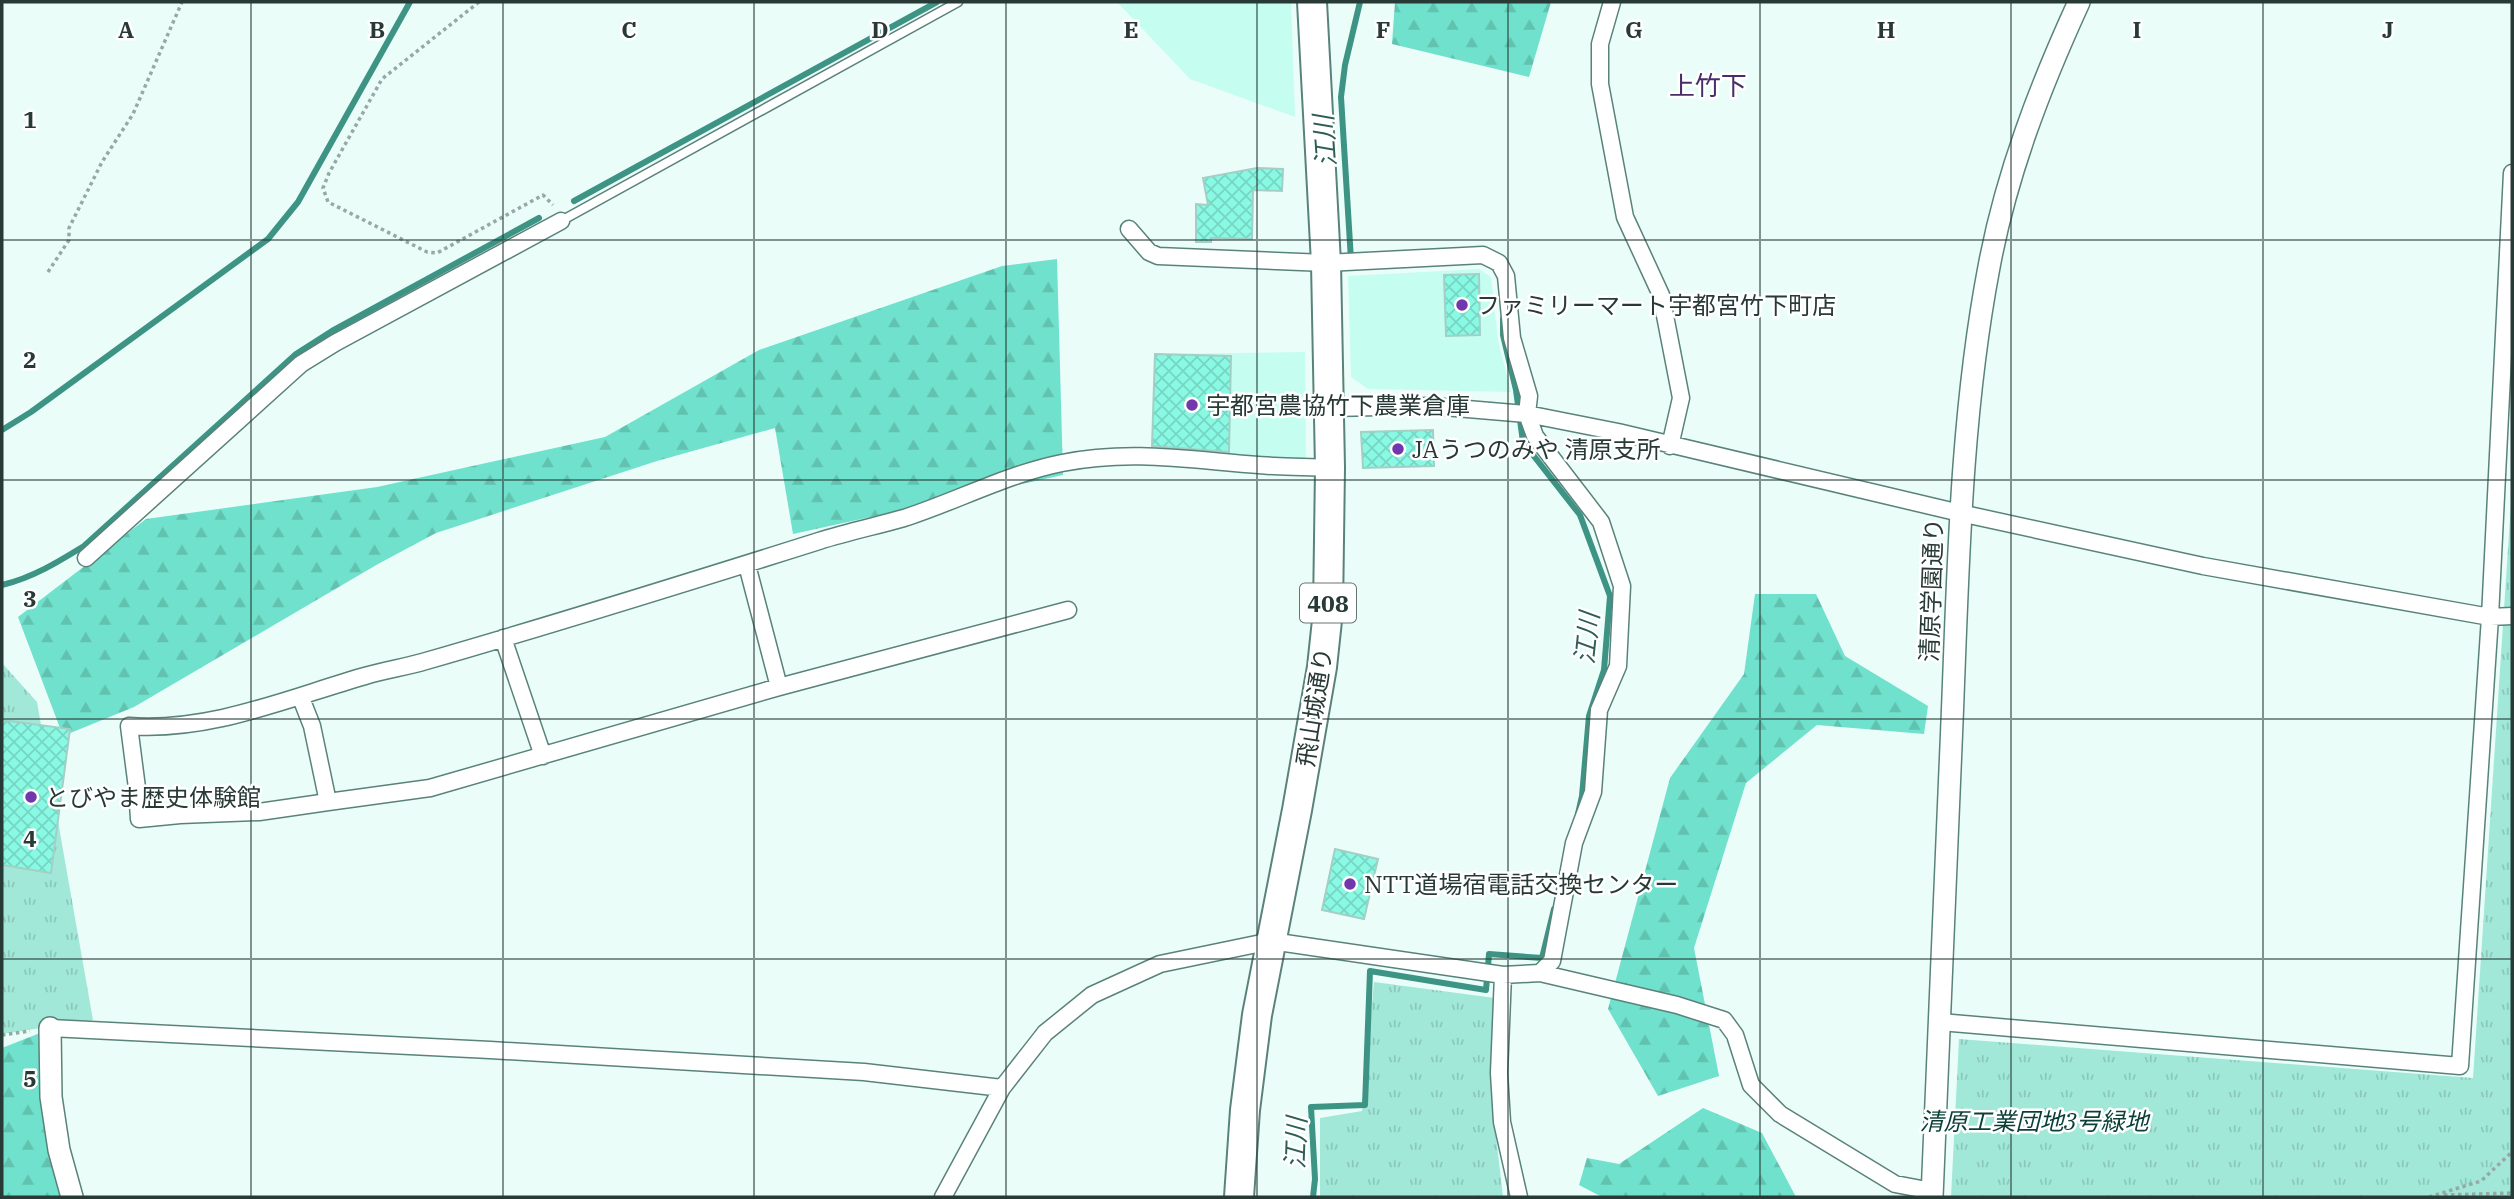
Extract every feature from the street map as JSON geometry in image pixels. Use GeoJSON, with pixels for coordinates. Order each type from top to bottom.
{"type":"FeatureCollection","features":[{"type":"Feature","properties":{"kind":"highway","name":"飛山城通り"},"geometry":{"type":"LineString","coordinates":[[1239,1197],[1245,1110],[1257,1015],[1323,656],[1328,611],[1330,468],[1326,263],[1312,2]]}},
{"type":"Feature","properties":{"kind":"street"},"geometry":{"type":"LineString","coordinates":[[1612,2],[1600,44],[1600,84],[1625,217],[1661,295],[1681,398],[1670,446]]}},
{"type":"Feature","properties":{"kind":"street","name":"清原学園通り"},"geometry":{"type":"LineString","coordinates":[[1932,1194],[1960,513],[1970,393],[1989,266],[2015,161],[2055,54],[2079,2]]}},
{"type":"Feature","properties":{"kind":"street"},"geometry":{"type":"LineString","coordinates":[[1940,1022],[2460,1066],[2490,617],[2512,173]]}},
{"type":"Feature","properties":{"kind":"street"},"geometry":{"type":"LineString","coordinates":[[86,558],[301,364],[561,220]]}},
{"type":"Feature","properties":{"kind":"street"},"geometry":{"type":"LineString","coordinates":[[1129,229],[1149,252],[1158,256],[1326,263],[1483,255],[1499,263],[1506,276],[1512,338],[1529,396],[1527,414],[1535,436],[1601,522],[1622,586],[1618,666],[1599,710],[1593,792],[1574,843],[1552,961],[1540,973]]}},
{"type":"Feature","properties":{"kind":"street"},"geometry":{"type":"LineString","coordinates":[[1329,408],[1432,406],[1527,414],[1618,432],[1960,513],[2203,566],[2490,617],[2512,616]]}},
{"type":"Feature","properties":{"kind":"street"},"geometry":{"type":"LineString","coordinates":[[1068,610],[779,687],[430,788],[259,812],[139,819],[129,726],[195,725],[301,698],[364,676],[503,638],[903,518],[1012,477],[1063,462],[1132,455],[1330,468]]}},
{"type":"Feature","properties":{"kind":"street"},"geometry":{"type":"LineString","coordinates":[[747,565],[779,687]]}},
{"type":"Feature","properties":{"kind":"street"},"geometry":{"type":"LineString","coordinates":[[503,638],[543,755]]}},
{"type":"Feature","properties":{"kind":"street"},"geometry":{"type":"LineString","coordinates":[[301,698],[312,726],[328,802]]}},
{"type":"Feature","properties":{"kind":"street"},"geometry":{"type":"LineString","coordinates":[[943,1197],[1002,1088],[1045,1033],[1092,995],[1160,964],[1271,941],[1503,975],[1540,973],[1677,1005],[1724,1020],[1735,1035],[1751,1084],[1780,1114],[1895,1184],[1932,1194]]}},
{"type":"Feature","properties":{"kind":"street"},"geometry":{"type":"LineString","coordinates":[[1503,975],[1499,1073],[1502,1122],[1519,1197]]}},
{"type":"Feature","properties":{"kind":"street"},"geometry":{"type":"LineString","coordinates":[[72,1197],[59,1150],[51,1097],[50,1028],[864,1072],[1002,1088]]}},
{"type":"Feature","properties":{"kind":"lane"},"geometry":{"type":"LineString","coordinates":[[561,220],[958,2]]}},
{"type":"Feature","properties":{"kind":"path"},"geometry":{"type":"LineString","coordinates":[[48,272],[68,240],[69,229],[102,162],[133,114],[181,2]]}},
{"type":"Feature","properties":{"kind":"path"},"geometry":{"type":"LineString","coordinates":[[479,2],[382,79],[329,173],[323,188],[328,202],[427,252],[437,253],[543,195],[550,199],[561,220]]}},
{"type":"Feature","properties":{"kind":"path"},"geometry":{"type":"LineString","coordinates":[[2,1035],[50,1028]]}},
{"type":"Feature","properties":{"kind":"path"},"geometry":{"type":"LineString","coordinates":[[2429,1197],[2480,1181],[2512,1152]]}},
{"type":"Feature","properties":{"kind":"path"},"geometry":{"type":"LineString","coordinates":[[2439,1195],[2512,1193]]}},
{"type":"Feature","properties":{"kind":"shaded area"},"geometry":{"type":"Polygon","coordinates":[[[1117,2],[1291,2],[1295,117],[1190,79],[1117,2]]]}},
{"type":"Feature","properties":{"kind":"shaded area"},"geometry":{"type":"Polygon","coordinates":[[[1479,269],[1491,277],[1498,340],[1511,392],[1368,389],[1351,377],[1348,276],[1479,269]]]}},
{"type":"Feature","properties":{"kind":"shaded area"},"geometry":{"type":"Polygon","coordinates":[[[1305,352],[1306,467],[1151,456],[1155,354],[1305,352]]]}},
{"type":"Feature","properties":{"kind":"green space"},"geometry":{"type":"Polygon","coordinates":[[[1395,2],[1551,2],[1529,77],[1392,44],[1395,2]]]}},
{"type":"Feature","properties":{"kind":"green space"},"geometry":{"type":"Polygon","coordinates":[[[1057,259],[1063,475],[793,534],[775,428],[657,461],[436,533],[134,707],[63,736],[18,617],[146,519],[377,487],[605,437],[759,350],[1002,266],[1057,259]]]}},
{"type":"Feature","properties":{"kind":"green space","name":"清原工業団地3号緑地"},"geometry":{"type":"Polygon","coordinates":[[[2512,488],[2512,1197],[1951,1197],[1959,1039],[2473,1078],[2512,488]]]}},
{"type":"Feature","properties":{"kind":"green space"},"geometry":{"type":"Polygon","coordinates":[[[1755,594],[1816,594],[1845,656],[1928,706],[1924,734],[1817,725],[1746,783],[1694,948],[1719,1076],[1658,1096],[1608,1009],[1670,778],[1744,674],[1755,594]]]}},
{"type":"Feature","properties":{"kind":"green space"},"geometry":{"type":"Polygon","coordinates":[[[2,663],[37,702],[93,1020],[2,1034],[2,663]]]}},
{"type":"Feature","properties":{"kind":"green space"},"geometry":{"type":"Polygon","coordinates":[[[1374,982],[1495,998],[1494,1119],[1503,1197],[1320,1197],[1320,1118],[1362,1111],[1374,982]]]}},
{"type":"Feature","properties":{"kind":"green space"},"geometry":{"type":"Polygon","coordinates":[[[40,1033],[66,1197],[2,1197],[2,1048],[40,1033]]]}},
{"type":"Feature","properties":{"kind":"green space"},"geometry":{"type":"Polygon","coordinates":[[[1703,1108],[1762,1133],[1796,1197],[1602,1197],[1579,1185],[1587,1158],[1619,1164],[1703,1108]]]}},
{"type":"Feature","properties":{"kind":"building"},"geometry":{"type":"Polygon","coordinates":[[[1257,168],[1283,169],[1282,191],[1253,190],[1252,239],[1211,238],[1211,242],[1196,242],[1196,204],[1208,205],[1203,178],[1257,168]]]}},
{"type":"Feature","properties":{"kind":"building","name":"ファミリーマート宇都宮竹下町店"},"geometry":{"type":"Polygon","coordinates":[[[1479,274],[1480,335],[1446,336],[1444,275],[1479,274]]]}},
{"type":"Feature","properties":{"kind":"building","name":"宇都宮農協竹下農業倉庫"},"geometry":{"type":"Polygon","coordinates":[[[1155,354],[1231,356],[1229,452],[1152,446],[1155,354]]]}},
{"type":"Feature","properties":{"kind":"building","name":"JAうつのみや 清原支所"},"geometry":{"type":"Polygon","coordinates":[[[1433,430],[1434,466],[1363,468],[1361,432],[1433,430]]]}},
{"type":"Feature","properties":{"kind":"building","name":"とびやま歴史体験館"},"geometry":{"type":"Polygon","coordinates":[[[2,720],[70,729],[51,873],[2,865],[2,720]]]}},
{"type":"Feature","properties":{"kind":"building","name":"NTT道場宿電話交換センター"},"geometry":{"type":"Polygon","coordinates":[[[1335,849],[1378,859],[1364,919],[1322,910],[1335,849]]]}},
{"type":"Feature","properties":{"kind":"waterway"},"geometry":{"type":"LineString","coordinates":[[2,430],[31,412],[268,239],[298,202],[410,2]]}},
{"type":"Feature","properties":{"kind":"waterway"},"geometry":{"type":"LineString","coordinates":[[574,201],[937,2]]}},
{"type":"Feature","properties":{"kind":"waterway","name":"江川"},"geometry":{"type":"LineString","coordinates":[[1351,260],[1341,97],[1345,65],[1360,2]]}},
{"type":"Feature","properties":{"kind":"waterway"},"geometry":{"type":"LineString","coordinates":[[2,585],[34,574],[84,546],[296,354],[332,331],[539,218]]}},
{"type":"Feature","properties":{"kind":"waterway","name":"江川"},"geometry":{"type":"LineString","coordinates":[[1503,319],[1503,335],[1516,390],[1523,442],[1580,515],[1610,596],[1604,670],[1589,716],[1578,814]]}},
{"type":"Feature","properties":{"kind":"waterway","name":"江川"},"geometry":{"type":"LineString","coordinates":[[1313,1197],[1315,1179],[1311,1107],[1365,1105],[1370,971],[1486,990],[1489,954],[1542,958],[1554,909]]}},
{"type":"Feature","properties":{"kind":"place","name":"ファミリーマート宇都宮竹下町店"},"geometry":{"type":"Point","coordinates":[1462,305]}},
{"type":"Feature","properties":{"kind":"place","name":"宇都宮農協竹下農業倉庫"},"geometry":{"type":"Point","coordinates":[1192,405]}},
{"type":"Feature","properties":{"kind":"place","name":"JAうつのみや 清原支所"},"geometry":{"type":"Point","coordinates":[1398,449]}},
{"type":"Feature","properties":{"kind":"place","name":"とびやま歴史体験館"},"geometry":{"type":"Point","coordinates":[31,797]}},
{"type":"Feature","properties":{"kind":"place","name":"NTT道場宿電話交換センター"},"geometry":{"type":"Point","coordinates":[1350,884]}},
{"type":"Feature","properties":{"kind":"district","name":"上竹下"},"geometry":{"type":"Point","coordinates":[1708,85]}}]}
